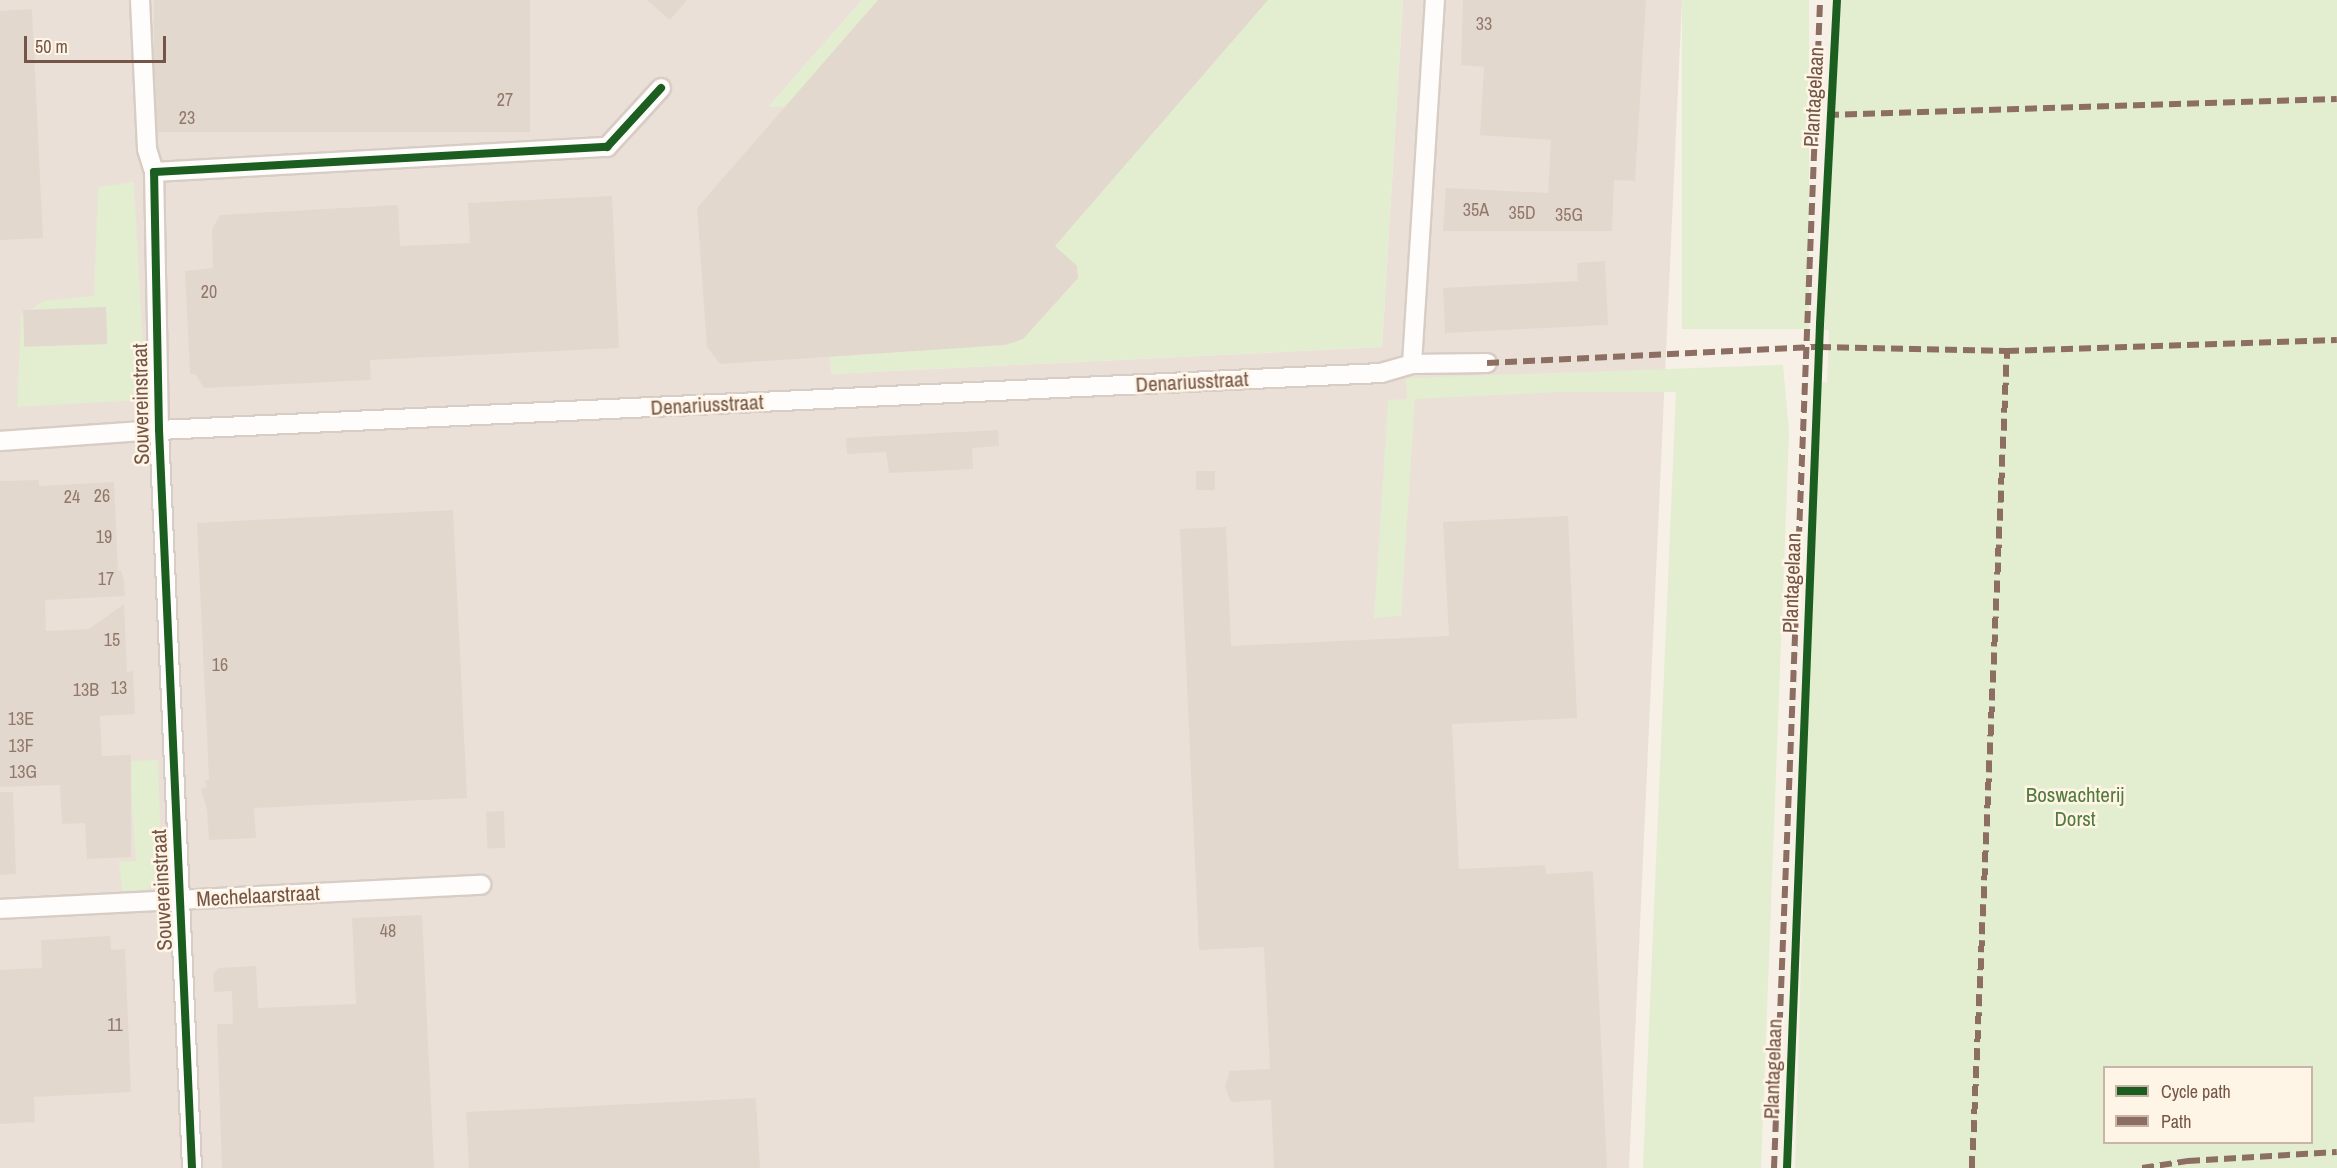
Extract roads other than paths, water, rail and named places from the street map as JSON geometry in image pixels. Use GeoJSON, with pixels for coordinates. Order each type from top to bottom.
{"type":"FeatureCollection","features":[{"type":"Feature","properties":{"kind":"street","name":"Souvereinstraat"},"geometry":{"type":"LineString","coordinates":[[140,0],[147,149],[154,172],[159,430],[192,1168]]}},
{"type":"Feature","properties":{"kind":"street"},"geometry":{"type":"LineString","coordinates":[[1412,364],[1435,0]]}},
{"type":"Feature","properties":{"kind":"street"},"geometry":{"type":"LineString","coordinates":[[154,172],[607,147],[662,88]]}},
{"type":"Feature","properties":{"kind":"street","name":"Denariusstraat"},"geometry":{"type":"LineString","coordinates":[[0,441],[159,430],[1381,373],[1412,364],[1486,363]]}},
{"type":"Feature","properties":{"kind":"street","name":"Mechelaarstraat"},"geometry":{"type":"LineString","coordinates":[[0,909],[481,885]]}},
{"type":"Feature","properties":{"kind":"park label","name":"Boswachterij Dorst"},"geometry":{"type":"Point","coordinates":[2075,807]}}]}
